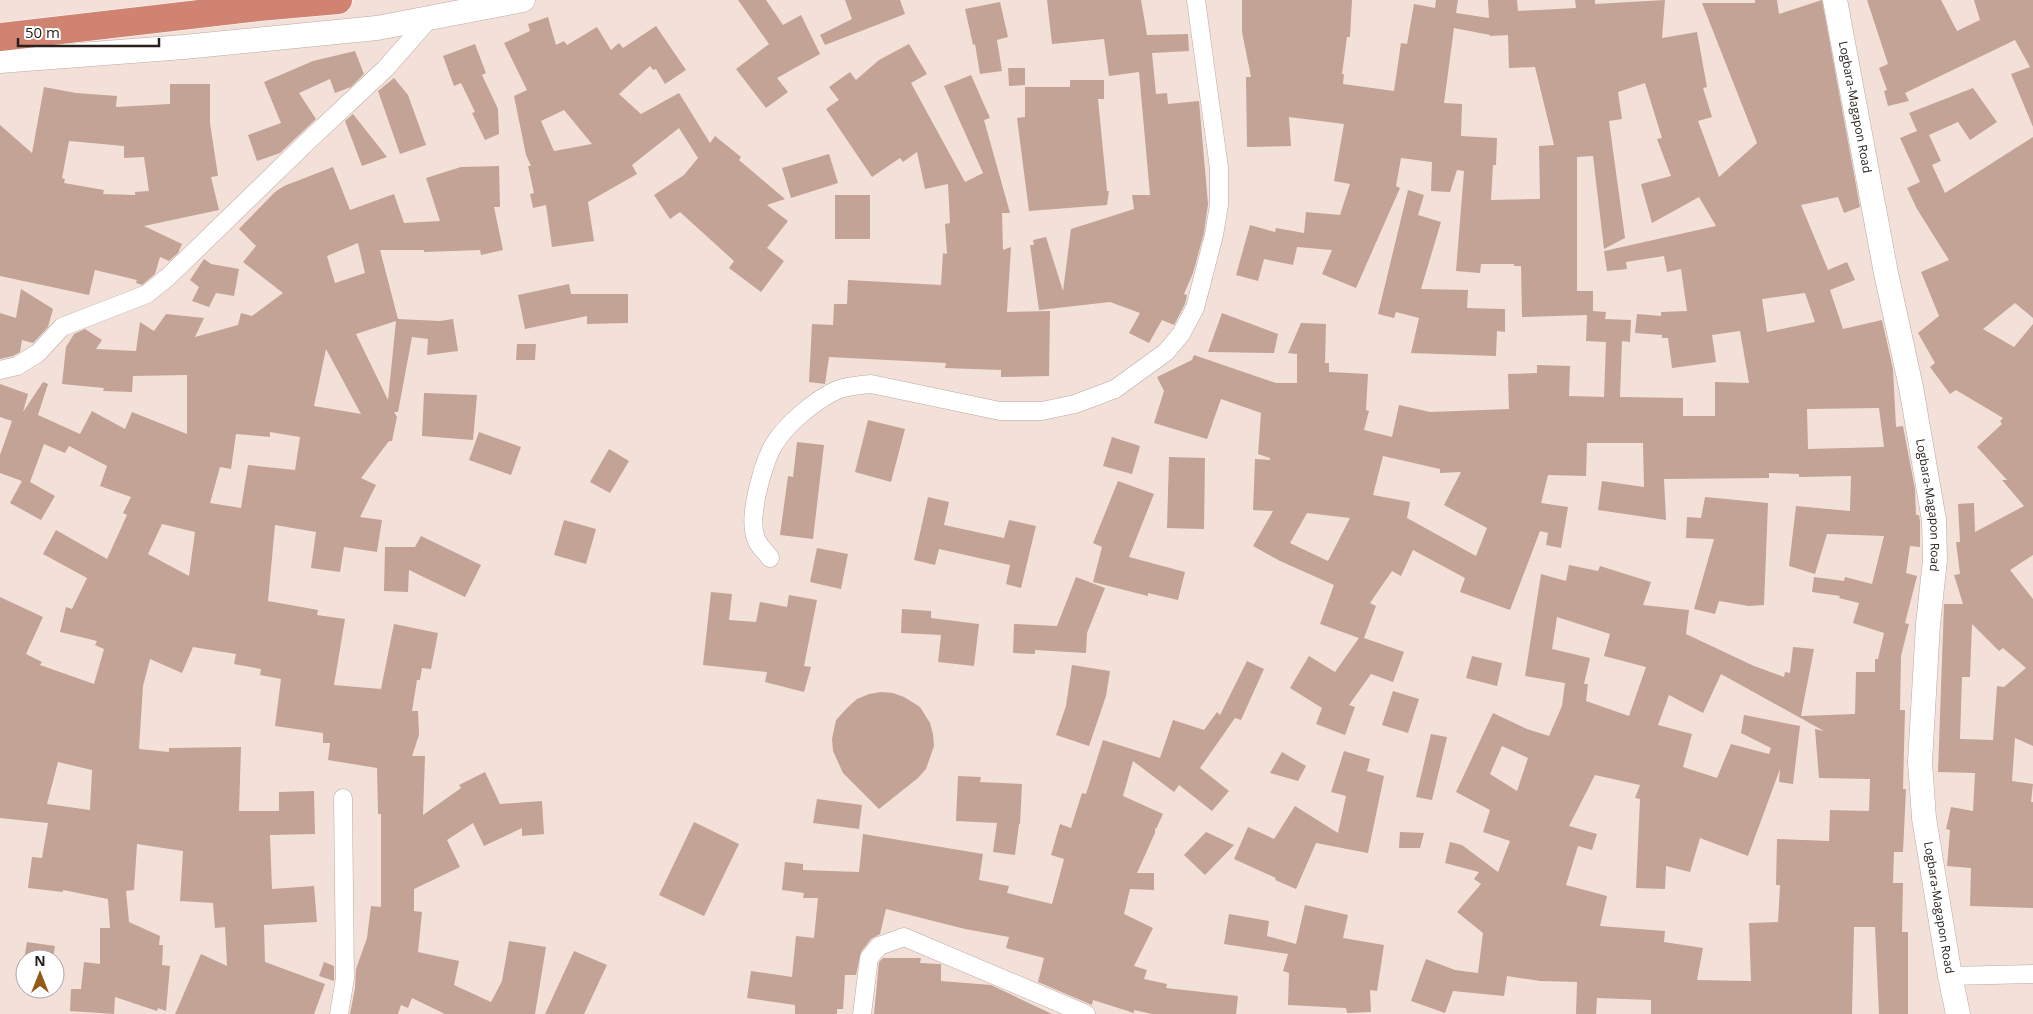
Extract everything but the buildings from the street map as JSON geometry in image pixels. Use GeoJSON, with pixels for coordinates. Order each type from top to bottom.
{"type":"FeatureCollection","features":[{"type":"Feature","properties":{"kind":"highway"},"geometry":{"type":"LineString","coordinates":[[0,36],[338,0]]}},
{"type":"Feature","properties":{"kind":"street"},"geometry":{"type":"LineString","coordinates":[[0,61],[184,47],[377,28],[523,0]]}},
{"type":"Feature","properties":{"kind":"street"},"geometry":{"type":"LineString","coordinates":[[770,558],[757,542],[754,524],[754,508],[765,463],[774,445],[787,427],[817,402],[836,390],[855,385],[871,384],[1000,411],[1042,411],[1075,404],[1115,389],[1166,352],[1181,334],[1195,308],[1214,235],[1219,205],[1219,168],[1196,0]]}},
{"type":"Feature","properties":{"kind":"street","name":"Logbara-Magapon Road"},"geometry":{"type":"LineString","coordinates":[[1835,0],[1886,273],[1911,387],[1934,520],[1935,560],[1928,624],[1920,762],[1924,818],[1958,1014]]}},
{"type":"Feature","properties":{"kind":"street"},"geometry":{"type":"LineString","coordinates":[[0,370],[17,366],[38,353],[62,327],[147,294],[386,69],[429,19]]}},
{"type":"Feature","properties":{"kind":"street"},"geometry":{"type":"LineString","coordinates":[[339,1014],[345,978],[342,798]]}},
{"type":"Feature","properties":{"kind":"street"},"geometry":{"type":"LineString","coordinates":[[862,1014],[869,958],[879,946],[904,937],[1086,1014]]}},
{"type":"Feature","properties":{"kind":"street"},"geometry":{"type":"LineString","coordinates":[[1950,976],[2033,974]]}}]}
